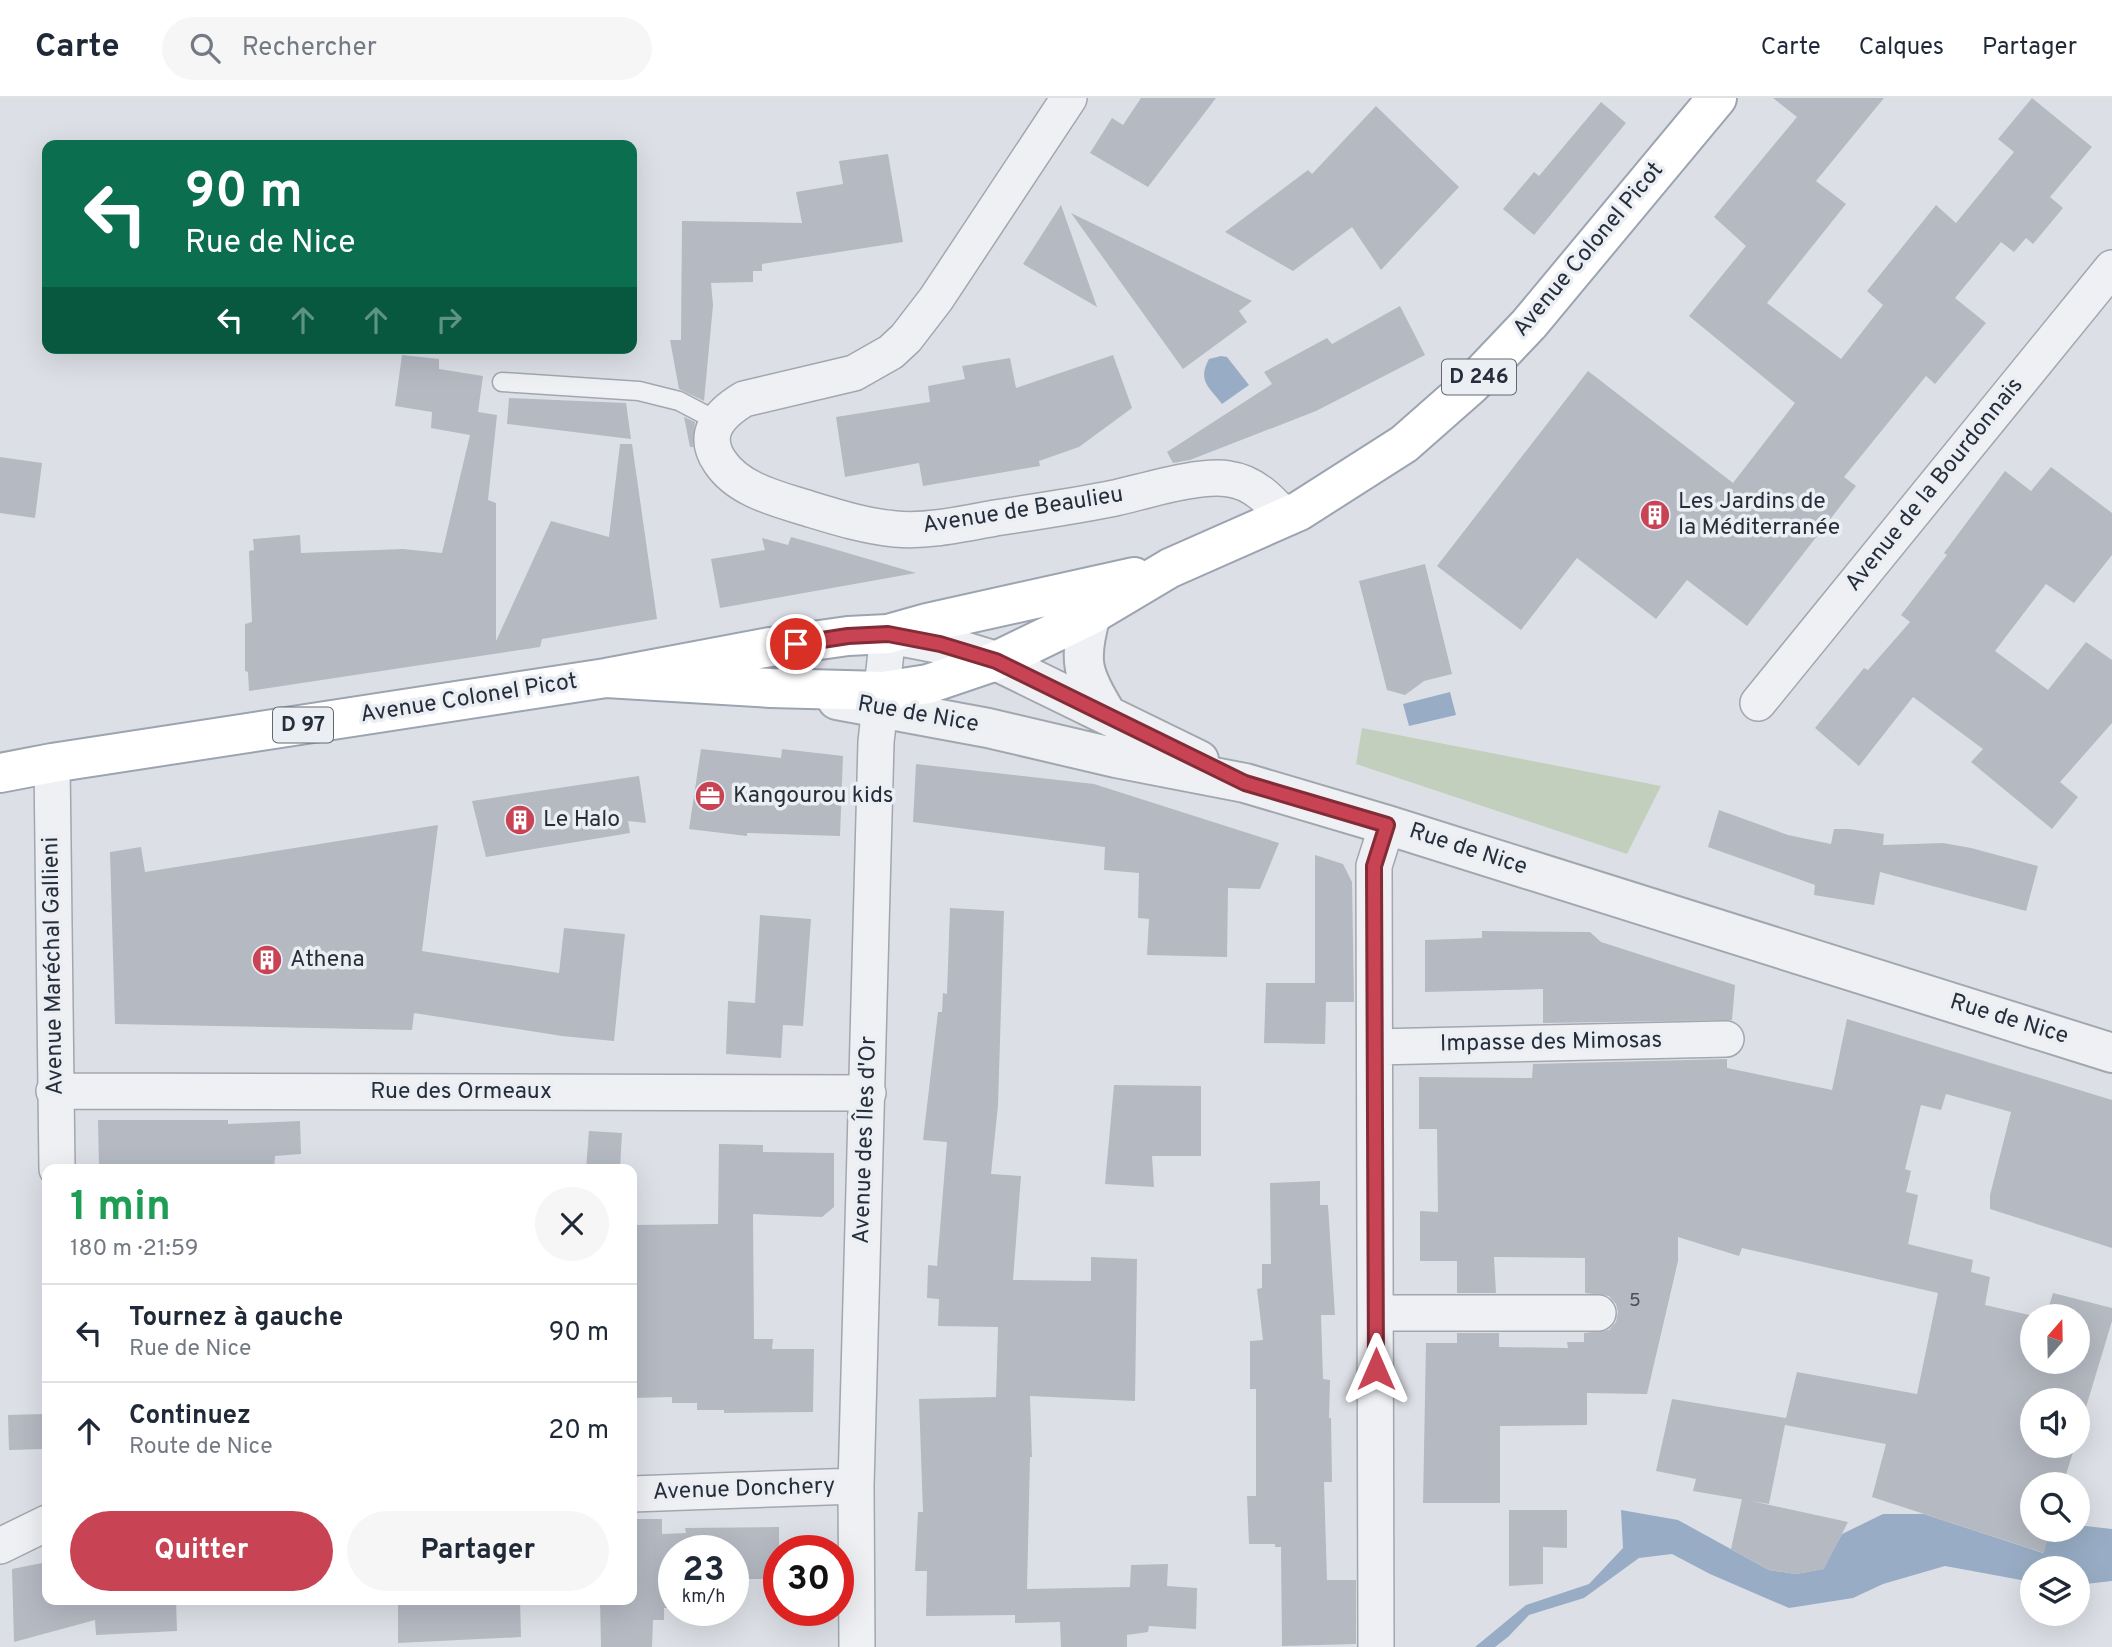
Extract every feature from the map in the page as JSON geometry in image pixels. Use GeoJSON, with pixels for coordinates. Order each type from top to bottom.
{"type":"FeatureCollection","features":[{"type":"Feature","properties":{"kind":"main road","name":"Avenue Colonel Picot"},"geometry":{"type":"LineString","coordinates":[[606,678],[771,688],[882,700],[996,661],[1091,615],[1170,568],[1299,511],[1404,444],[1471,386],[1529,324],[1717,98]]}},
{"type":"Feature","properties":{"kind":"main road","name":"Avenue Colonel Picot"},"geometry":{"type":"LineString","coordinates":[[0,773],[606,678],[770,648],[848,636],[888,634],[1170,568]]}},
{"type":"Feature","properties":{"kind":"street"},"geometry":{"type":"LineString","coordinates":[[717,421],[728,408],[744,399],[854,373],[891,352],[906,338],[936,299],[1069,98]]}},
{"type":"Feature","properties":{"kind":"street","name":"Avenue de la Bourdonnais"},"geometry":{"type":"LineString","coordinates":[[1758,703],[2112,268]]}},
{"type":"Feature","properties":{"kind":"street","name":"Avenue de Beaulieu"},"geometry":{"type":"LineString","coordinates":[[717,421],[712,446],[728,473],[746,485],[774,498],[842,520],[876,526],[898,529],[961,524],[1209,478],[1245,483],[1261,492],[1285,517]]}},
{"type":"Feature","properties":{"kind":"street"},"geometry":{"type":"LineString","coordinates":[[1091,615],[1083,658],[1087,681],[1106,713]]}},
{"type":"Feature","properties":{"kind":"street","name":"D 97"},"geometry":{"type":"LineString","coordinates":[[888,634],[940,644],[996,661],[1245,783]]}},
{"type":"Feature","properties":{"kind":"street","name":"Avenue des Îles d'Or"},"geometry":{"type":"LineString","coordinates":[[857,1647],[856,1486],[876,742],[888,634]]}},
{"type":"Feature","properties":{"kind":"street","name":"Rue de Nice"},"geometry":{"type":"LineString","coordinates":[[882,700],[1116,758],[1245,783],[1387,825],[2112,1053]]}},
{"type":"Feature","properties":{"kind":"street","name":"Avenue Maréchal Gallieni"},"geometry":{"type":"LineString","coordinates":[[52,763],[57,1164]]}},
{"type":"Feature","properties":{"kind":"street"},"geometry":{"type":"LineString","coordinates":[[1376,1647],[1374,866],[1387,825]]}},
{"type":"Feature","properties":{"kind":"street","name":"Impasse des Mimosas"},"geometry":{"type":"LineString","coordinates":[[1375,1046],[1726,1039]]}},
{"type":"Feature","properties":{"kind":"street","name":"Rue des Ormeaux"},"geometry":{"type":"LineString","coordinates":[[54,1091],[868,1093]]}},
{"type":"Feature","properties":{"kind":"street"},"geometry":{"type":"LineString","coordinates":[[1376,1313],[1598,1312]]}},
{"type":"Feature","properties":{"kind":"street","name":"Avenue Donchery"},"geometry":{"type":"LineString","coordinates":[[637,1494],[856,1486]]}},
{"type":"Feature","properties":{"kind":"street"},"geometry":{"type":"LineString","coordinates":[[0,1545],[42,1526]]}},
{"type":"Feature","properties":{"kind":"lane"},"geometry":{"type":"LineString","coordinates":[[502,382],[639,391],[679,401],[717,421]]}},
{"type":"Feature","properties":{"kind":"green space"},"geometry":{"type":"Polygon","coordinates":[[[1362,728],[1661,786],[1627,854],[1356,764],[1362,728]]]}},
{"type":"Feature","properties":{"kind":"water"},"geometry":{"type":"Polygon","coordinates":[[[1227,357],[1249,385],[1222,404],[1204,378],[1209,359],[1227,357]]]}},
{"type":"Feature","properties":{"kind":"water"},"geometry":{"type":"Polygon","coordinates":[[[1450,692],[1456,715],[1409,726],[1403,704],[1450,692]]]}},
{"type":"Feature","properties":{"kind":"water"},"geometry":{"type":"Polygon","coordinates":[[[1621,1510],[1678,1520],[1769,1570],[1796,1574],[1823,1569],[1842,1534],[1883,1514],[1924,1514],[2043,1553],[2046,1542],[2090,1542],[2090,1526],[2112,1529],[2112,1581],[2090,1584],[2090,1556],[2020,1556],[2020,1580],[1945,1566],[1883,1584],[1853,1598],[1789,1608],[1710,1574],[1672,1554],[1639,1558],[1584,1598],[1529,1615],[1495,1647],[1475,1647],[1526,1605],[1589,1584],[1623,1548],[1621,1510]]]}},
{"type":"Feature","properties":{"kind":"building"},"geometry":{"type":"Polygon","coordinates":[[[1141,98],[1216,98],[1148,187],[1090,153],[1112,118],[1123,125],[1141,98]]]}},
{"type":"Feature","properties":{"kind":"building"},"geometry":{"type":"Polygon","coordinates":[[[1773,98],[1884,98],[1816,181],[1846,204],[1767,303],[1841,359],[1883,305],[1867,291],[1936,205],[1956,223],[2014,152],[1998,139],[2032,98],[2092,147],[2050,197],[2063,208],[2033,244],[2026,238],[2014,252],[2001,242],[1955,298],[1986,323],[1935,384],[1926,376],[1844,477],[1856,486],[1747,626],[1687,580],[1656,619],[1577,558],[1521,630],[1437,566],[1588,371],[1733,483],[1795,403],[1689,316],[1746,246],[1714,217],[1797,117],[1773,98]]]}},
{"type":"Feature","properties":{"kind":"building"},"geometry":{"type":"Polygon","coordinates":[[[1601,102],[1626,123],[1534,235],[1503,209],[1534,172],[1539,176],[1601,102]]]}},
{"type":"Feature","properties":{"kind":"building"},"geometry":{"type":"Polygon","coordinates":[[[1376,106],[1459,187],[1381,270],[1352,227],[1293,271],[1225,232],[1308,170],[1312,174],[1376,106]]]}},
{"type":"Feature","properties":{"kind":"building"},"geometry":{"type":"Polygon","coordinates":[[[888,154],[903,242],[762,264],[762,271],[753,271],[753,282],[711,283],[713,305],[704,401],[679,389],[670,340],[681,340],[682,221],[802,223],[796,192],[843,184],[839,161],[888,154]]]}},
{"type":"Feature","properties":{"kind":"building"},"geometry":{"type":"Polygon","coordinates":[[[1061,205],[1097,307],[1023,264],[1061,205]]]}},
{"type":"Feature","properties":{"kind":"building"},"geometry":{"type":"Polygon","coordinates":[[[1071,213],[1252,301],[1239,311],[1247,322],[1183,369],[1071,213]]]}},
{"type":"Feature","properties":{"kind":"building"},"geometry":{"type":"Polygon","coordinates":[[[1400,306],[1425,355],[1316,411],[1190,460],[1173,463],[1167,452],[1272,384],[1264,372],[1327,338],[1332,344],[1400,306]]]}},
{"type":"Feature","properties":{"kind":"building"},"geometry":{"type":"Polygon","coordinates":[[[402,355],[439,359],[439,369],[483,376],[478,412],[497,415],[488,500],[496,503],[496,641],[551,521],[609,537],[620,444],[632,444],[657,619],[542,639],[540,647],[249,691],[248,672],[245,671],[245,624],[252,622],[249,551],[254,550],[253,539],[300,535],[301,553],[403,549],[442,553],[470,435],[431,428],[432,412],[395,406],[402,355]]]}},
{"type":"Feature","properties":{"kind":"building"},"geometry":{"type":"Polygon","coordinates":[[[1113,355],[1132,408],[1079,447],[1039,461],[1040,466],[923,486],[919,463],[845,477],[836,417],[930,402],[928,386],[965,379],[962,366],[1010,358],[1016,388],[1113,355]]]}},
{"type":"Feature","properties":{"kind":"building"},"geometry":{"type":"Polygon","coordinates":[[[509,398],[626,403],[631,439],[507,424],[509,398]]]}},
{"type":"Feature","properties":{"kind":"building"},"geometry":{"type":"Polygon","coordinates":[[[684,417],[695,422],[693,447],[690,447],[684,417]]]}},
{"type":"Feature","properties":{"kind":"building"},"geometry":{"type":"Polygon","coordinates":[[[0,457],[42,463],[35,518],[0,513],[0,457]]]}},
{"type":"Feature","properties":{"kind":"building"},"geometry":{"type":"Polygon","coordinates":[[[2051,467],[2112,513],[2112,555],[2074,603],[2046,584],[1995,651],[2048,690],[2086,642],[2112,660],[2112,723],[2060,782],[2078,797],[2052,829],[1971,762],[1983,749],[1913,697],[1859,766],[1815,728],[1864,668],[1868,670],[1910,622],[1901,615],[1947,555],[1944,553],[2005,471],[2031,491],[2051,467]]]}},
{"type":"Feature","properties":{"kind":"building"},"geometry":{"type":"Polygon","coordinates":[[[791,537],[916,573],[720,608],[711,559],[765,550],[762,538],[788,545],[791,537]]]}},
{"type":"Feature","properties":{"kind":"building"},"geometry":{"type":"Polygon","coordinates":[[[1425,564],[1452,674],[1424,681],[1405,695],[1387,690],[1359,581],[1425,564]]]}},
{"type":"Feature","properties":{"kind":"building"},"geometry":{"type":"Polygon","coordinates":[[[701,749],[781,758],[782,749],[843,756],[840,836],[747,833],[747,836],[689,829],[701,749]]]}},
{"type":"Feature","properties":{"kind":"building"},"geometry":{"type":"Polygon","coordinates":[[[916,764],[1094,784],[1279,843],[1260,889],[1228,888],[1227,957],[1147,955],[1149,919],[1138,918],[1139,873],[1104,870],[1105,847],[913,822],[916,764]]]}},
{"type":"Feature","properties":{"kind":"building","name":"Le Halo"},"geometry":{"type":"Polygon","coordinates":[[[639,776],[646,823],[628,821],[630,833],[486,857],[472,801],[639,776]]]}},
{"type":"Feature","properties":{"kind":"building"},"geometry":{"type":"Polygon","coordinates":[[[1719,810],[1788,835],[1831,844],[1834,829],[1849,829],[1884,834],[1883,845],[1943,843],[2038,866],[2026,911],[1880,872],[1874,905],[1814,895],[1815,885],[1708,847],[1719,810]]]}},
{"type":"Feature","properties":{"kind":"building","name":"Athena"},"geometry":{"type":"Polygon","coordinates":[[[438,825],[422,951],[559,973],[564,928],[625,934],[614,1041],[562,1036],[414,1013],[412,1030],[115,1024],[110,852],[141,847],[145,872],[438,825]]]}},
{"type":"Feature","properties":{"kind":"building"},"geometry":{"type":"Polygon","coordinates":[[[1315,855],[1343,864],[1352,882],[1354,1002],[1326,1002],[1325,1044],[1264,1043],[1266,983],[1315,983],[1315,855]]]}},
{"type":"Feature","properties":{"kind":"building"},"geometry":{"type":"Polygon","coordinates":[[[950,908],[1004,911],[998,1105],[991,1174],[1021,1176],[1013,1280],[1091,1281],[1091,1257],[1137,1259],[1135,1401],[1030,1396],[1032,1457],[1027,1589],[1130,1587],[1131,1565],[1168,1564],[1167,1586],[1197,1588],[1196,1629],[1149,1626],[1148,1632],[1127,1635],[1127,1647],[1061,1647],[1060,1622],[1015,1623],[1015,1615],[926,1616],[927,1571],[915,1571],[918,1512],[923,1512],[919,1399],[996,1397],[998,1327],[938,1326],[939,1299],[927,1298],[928,1265],[937,1266],[947,1142],[923,1140],[938,1012],[942,1012],[943,993],[947,994],[950,908]]]}},
{"type":"Feature","properties":{"kind":"building"},"geometry":{"type":"Polygon","coordinates":[[[760,915],[811,919],[803,1026],[783,1025],[781,1058],[726,1054],[728,1001],[755,1003],[760,915]]]}},
{"type":"Feature","properties":{"kind":"building"},"geometry":{"type":"Polygon","coordinates":[[[1482,931],[1590,932],[1601,942],[1735,985],[1732,1020],[1543,1023],[1543,989],[1425,992],[1425,940],[1482,938],[1482,931]]]}},
{"type":"Feature","properties":{"kind":"building"},"geometry":{"type":"Polygon","coordinates":[[[1847,1019],[2112,1100],[2112,1248],[1990,1209],[1990,1195],[2011,1112],[1946,1094],[1941,1110],[1921,1105],[1905,1169],[1911,1171],[1906,1192],[1918,1195],[1908,1244],[1973,1260],[1971,1272],[1990,1277],[1985,1305],[2020,1313],[2020,1374],[2090,1374],[2090,1304],[2050,1304],[2053,1293],[2112,1308],[2112,1321],[2090,1394],[2090,1388],[2020,1388],[2020,1458],[2071,1458],[2067,1472],[2020,1472],[2020,1542],[2047,1542],[2044,1553],[1872,1497],[1886,1444],[1785,1425],[1769,1504],[1693,1491],[1696,1479],[1656,1471],[1672,1399],[1786,1418],[1797,1372],[1917,1394],[1938,1293],[1742,1248],[1739,1256],[1678,1237],[1678,1261],[1647,1394],[1587,1393],[1587,1425],[1500,1426],[1500,1503],[1423,1503],[1426,1343],[1457,1343],[1457,1333],[1499,1333],[1499,1347],[1568,1348],[1567,1342],[1584,1342],[1584,1333],[1609,1330],[1616,1322],[1618,1312],[1616,1304],[1609,1296],[1585,1293],[1585,1258],[1494,1257],[1496,1293],[1457,1293],[1457,1261],[1420,1261],[1420,1211],[1438,1212],[1437,1129],[1419,1129],[1419,1077],[1532,1078],[1533,1064],[1727,1059],[1727,1068],[1832,1090],[1847,1019]]]}},
{"type":"Feature","properties":{"kind":"building"},"geometry":{"type":"Polygon","coordinates":[[[1114,1085],[1201,1086],[1201,1156],[1152,1156],[1154,1187],[1105,1184],[1114,1085]]]}},
{"type":"Feature","properties":{"kind":"building"},"geometry":{"type":"Polygon","coordinates":[[[98,1120],[228,1120],[228,1124],[300,1121],[301,1154],[275,1156],[274,1164],[99,1164],[98,1120]]]}},
{"type":"Feature","properties":{"kind":"building"},"geometry":{"type":"Polygon","coordinates":[[[589,1131],[622,1133],[620,1164],[586,1164],[589,1131]]]}},
{"type":"Feature","properties":{"kind":"building"},"geometry":{"type":"Polygon","coordinates":[[[719,1144],[763,1145],[763,1152],[834,1153],[834,1207],[822,1217],[753,1214],[754,1339],[773,1339],[772,1349],[814,1349],[813,1412],[724,1413],[724,1410],[697,1410],[697,1403],[672,1403],[672,1397],[637,1398],[637,1225],[718,1224],[719,1144]]]}},
{"type":"Feature","properties":{"kind":"building"},"geometry":{"type":"Polygon","coordinates":[[[1320,1181],[1320,1205],[1328,1205],[1335,1315],[1321,1315],[1323,1379],[1330,1380],[1331,1418],[1332,1482],[1324,1482],[1327,1580],[1356,1580],[1356,1644],[1282,1646],[1281,1547],[1275,1547],[1275,1544],[1249,1544],[1247,1496],[1256,1496],[1256,1389],[1250,1389],[1250,1341],[1263,1340],[1257,1289],[1262,1288],[1262,1264],[1271,1264],[1270,1183],[1320,1181]]]}},
{"type":"Feature","properties":{"kind":"building"},"geometry":{"type":"Polygon","coordinates":[[[42,1414],[42,1449],[9,1450],[8,1415],[42,1414]]]}},
{"type":"Feature","properties":{"kind":"building"},"geometry":{"type":"Polygon","coordinates":[[[1742,1499],[1848,1522],[1824,1569],[1796,1574],[1769,1570],[1731,1549],[1742,1499]]]}},
{"type":"Feature","properties":{"kind":"building"},"geometry":{"type":"Polygon","coordinates":[[[1509,1510],[1567,1510],[1567,1548],[1543,1547],[1543,1584],[1509,1586],[1509,1510]]]}},
{"type":"Feature","properties":{"kind":"building"},"geometry":{"type":"Polygon","coordinates":[[[637,1519],[662,1519],[662,1534],[686,1533],[685,1528],[779,1527],[779,1535],[763,1535],[763,1579],[749,1579],[749,1535],[658,1535],[658,1620],[653,1620],[652,1647],[601,1647],[600,1605],[637,1605],[637,1519]]]}},
{"type":"Feature","properties":{"kind":"building"},"geometry":{"type":"Polygon","coordinates":[[[42,1563],[42,1605],[176,1605],[177,1631],[96,1635],[95,1620],[14,1642],[12,1569],[42,1563]]]}},
{"type":"Feature","properties":{"kind":"building"},"geometry":{"type":"Polygon","coordinates":[[[398,1605],[520,1605],[521,1637],[398,1643],[398,1605]]]}},
{"type":"Feature","properties":{"kind":"place","name":"Les Jardins de la Méditerranée"},"geometry":{"type":"Point","coordinates":[1655,515]}},
{"type":"Feature","properties":{"kind":"place","name":"Kangourou kids"},"geometry":{"type":"Point","coordinates":[710,796]}},
{"type":"Feature","properties":{"kind":"place","name":"Le Halo"},"geometry":{"type":"Point","coordinates":[520,820]}},
{"type":"Feature","properties":{"kind":"place","name":"Athena"},"geometry":{"type":"Point","coordinates":[267,960]}},
{"type":"Feature","properties":{"kind":"route"},"geometry":{"type":"LineString","coordinates":[[796,644],[848,636],[888,634],[940,644],[996,661],[1245,783],[1387,825],[1374,866],[1376,1369]]}}]}
